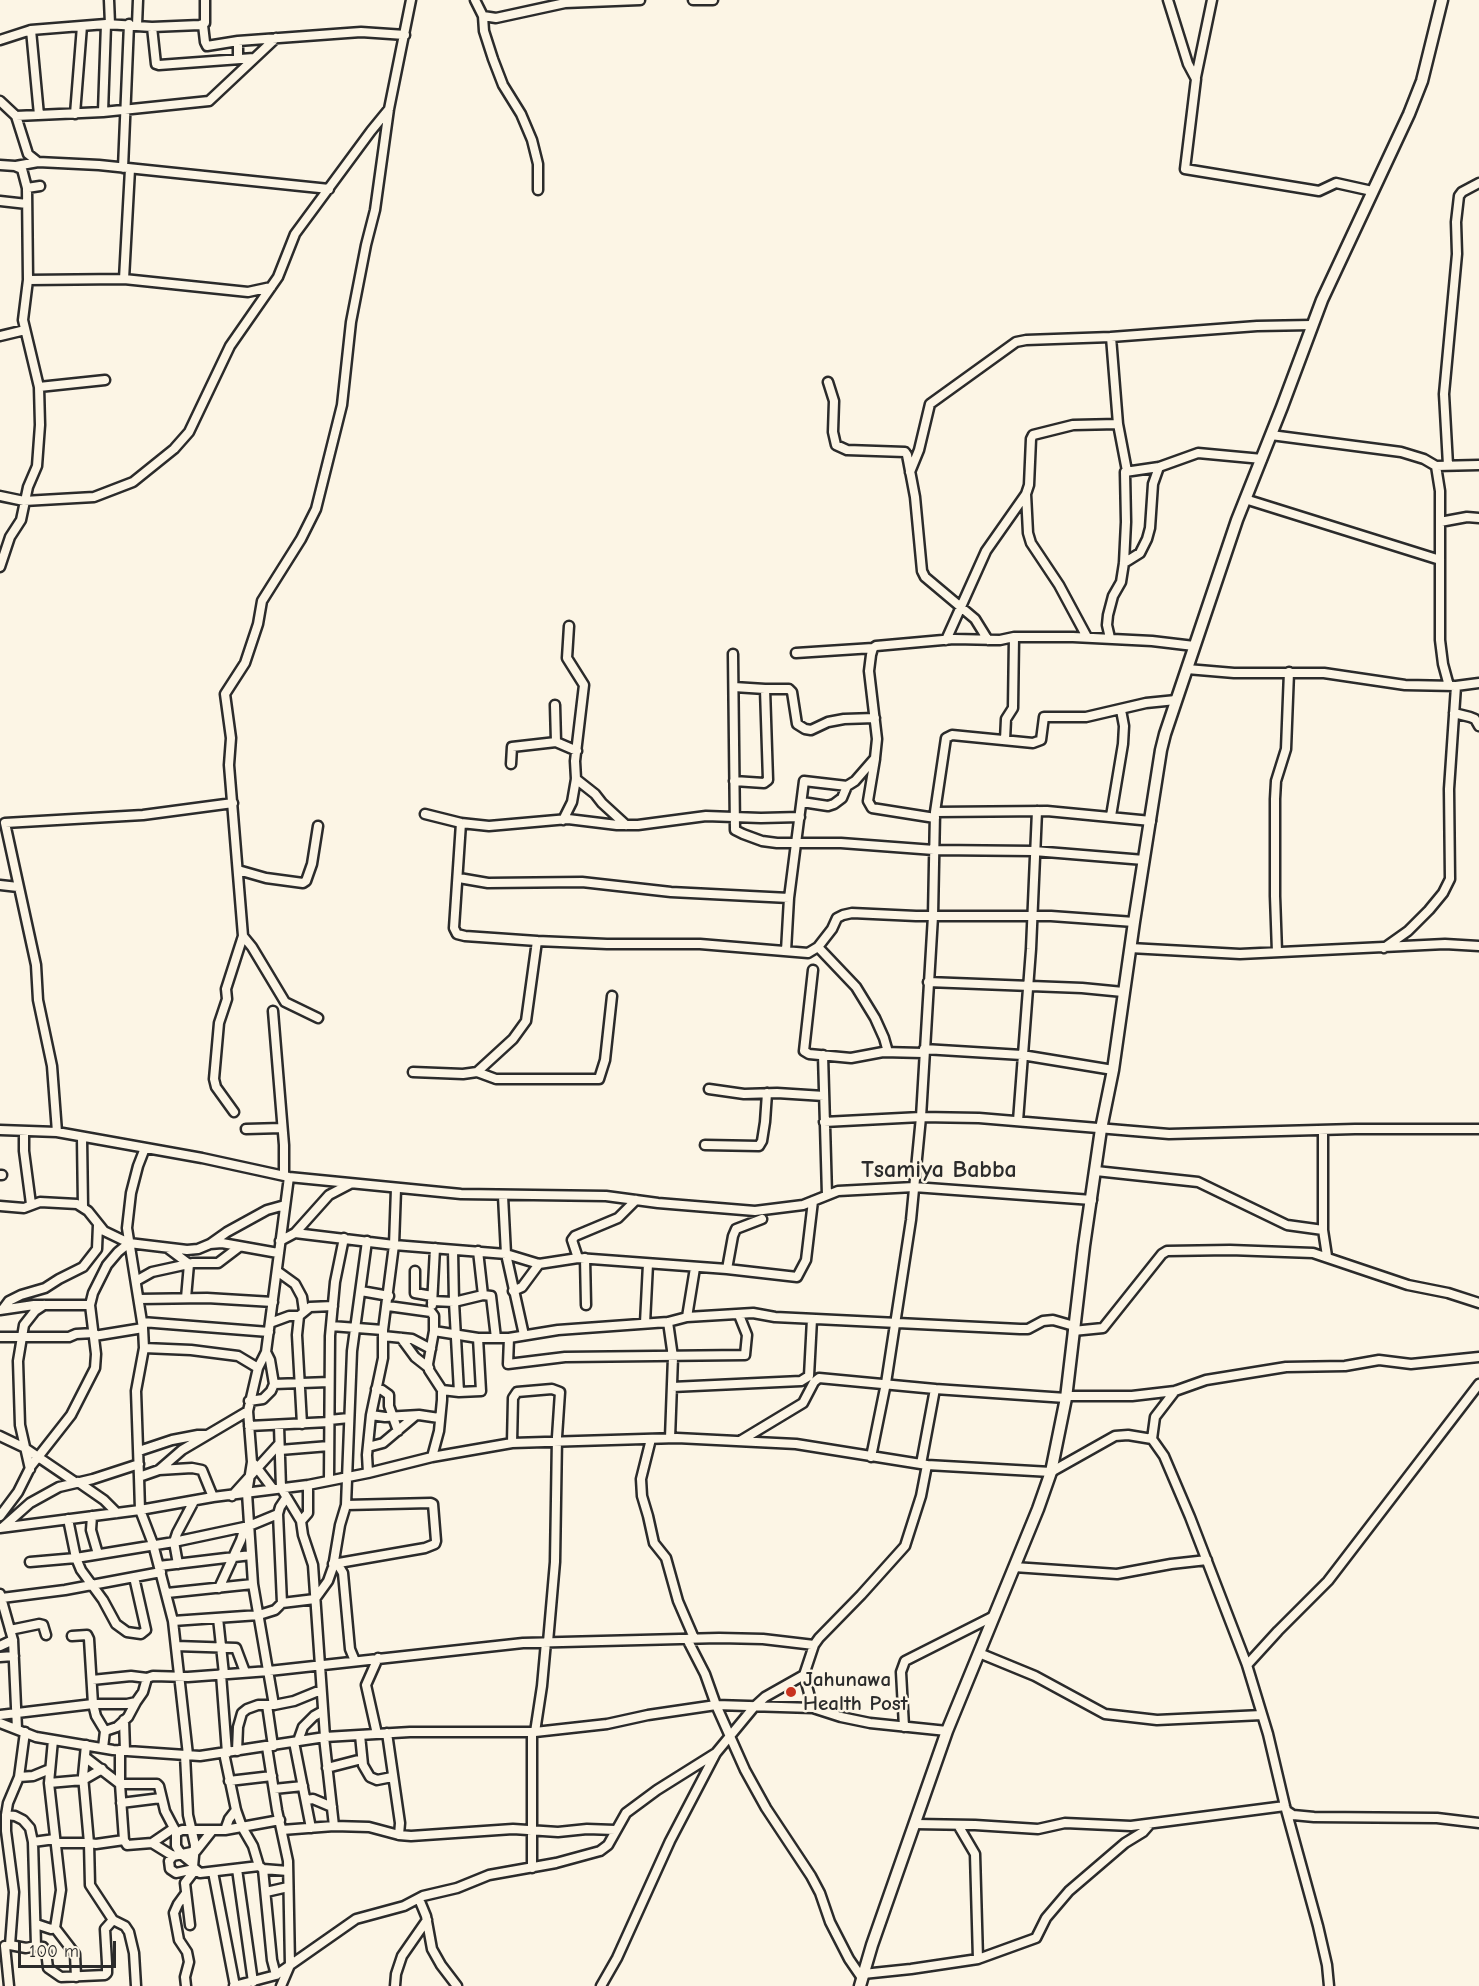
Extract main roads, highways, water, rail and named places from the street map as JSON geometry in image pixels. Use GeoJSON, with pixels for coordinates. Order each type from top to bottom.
{"type":"FeatureCollection","features":[{"type":"Feature","properties":{"kind":"main road"},"geometry":{"type":"LineString","coordinates":[[862,1979],[947,1731],[1051,1472],[1066,1397],[1073,1328],[1101,1130],[1113,1070],[1161,750],[1245,499],[1325,291],[1409,114],[1422,81],[1442,0]]}},
{"type":"Feature","properties":{"kind":"place","name":"Jahunawa Health Post"},"geometry":{"type":"Point","coordinates":[791,1692]}},
{"type":"Feature","properties":{"kind":"district","name":"Tsamiya Babba"},"geometry":{"type":"Point","coordinates":[939,1170]}}]}
